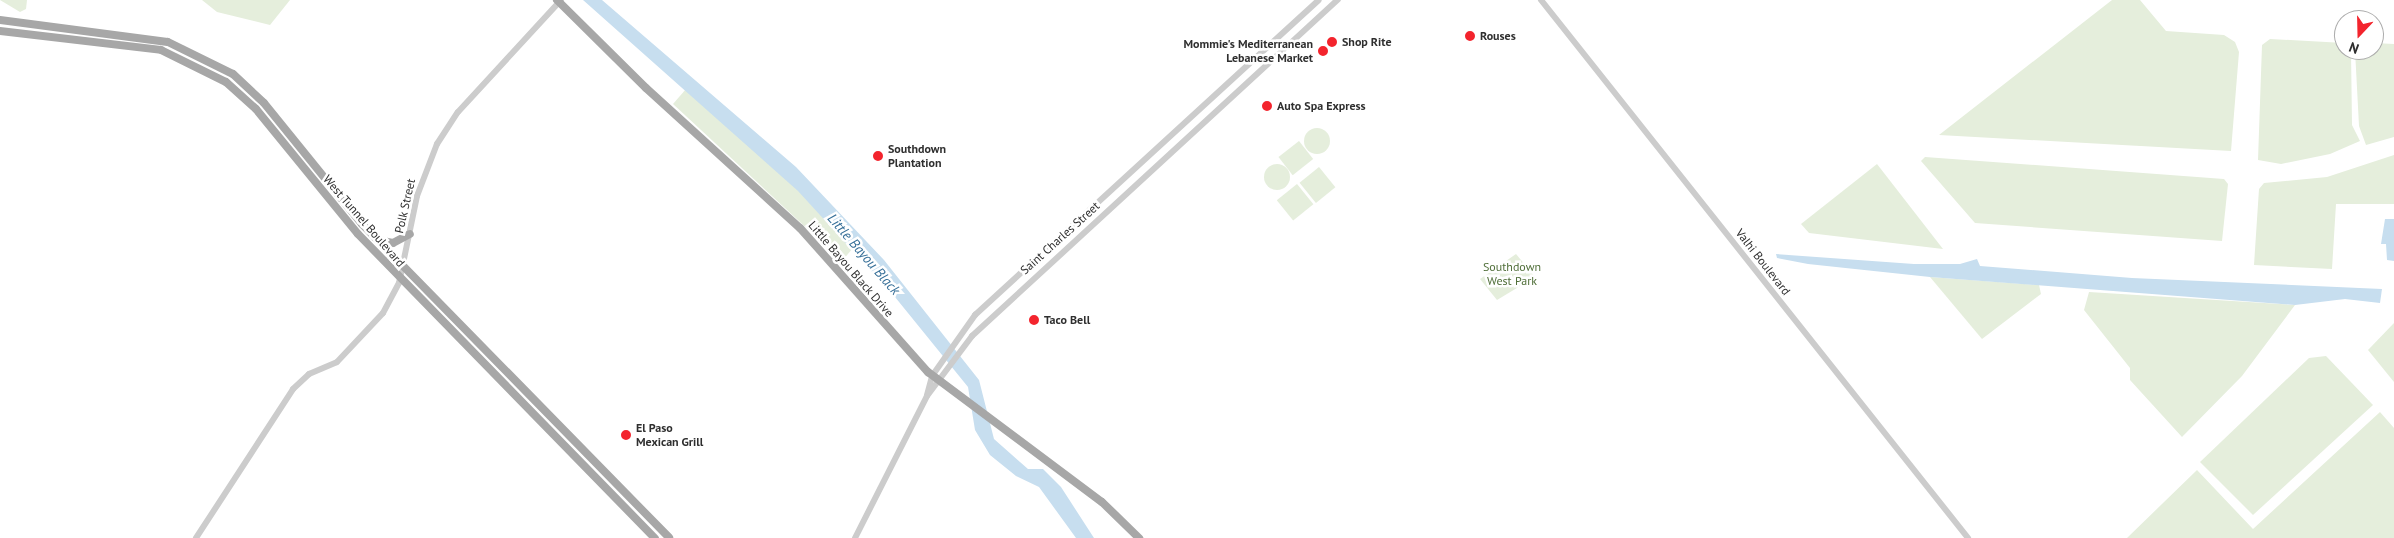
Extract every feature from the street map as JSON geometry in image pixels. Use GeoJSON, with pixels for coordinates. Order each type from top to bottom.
{"type":"FeatureCollection","features":[{"type":"Feature","properties":{"kind":"main road","name":"Little Bayou Black Drive"},"geometry":{"type":"LineString","coordinates":[[559,1],[646,88],[800,228],[935,379],[1102,502],[1139,538]]}},
{"type":"Feature","properties":{"kind":"main road","name":"West Tunnel Boulevard"},"geometry":{"type":"LineString","coordinates":[[0,20],[97,30],[168,42],[233,74],[264,103],[376,239],[669,538]]}},
{"type":"Feature","properties":{"kind":"main road","name":"West Tunnel Boulevard"},"geometry":{"type":"LineString","coordinates":[[0,31],[141,46],[177,55],[217,76],[256,109],[400,279],[655,538]]}},
{"type":"Feature","properties":{"kind":"main road"},"geometry":{"type":"LineString","coordinates":[[376,239],[393,243],[410,234]]}},
{"type":"Feature","properties":{"kind":"street","name":"Saint Charles Street"},"geometry":{"type":"LineString","coordinates":[[935,379],[953,346],[975,315],[1319,0]]}},
{"type":"Feature","properties":{"kind":"street","name":"Saint Charles Street"},"geometry":{"type":"LineString","coordinates":[[943,367],[1008,300],[1338,0]]}},
{"type":"Feature","properties":{"kind":"street","name":"Valhi Boulevard"},"geometry":{"type":"LineString","coordinates":[[1541,0],[1968,538]]}},
{"type":"Feature","properties":{"kind":"street","name":"Polk Street"},"geometry":{"type":"LineString","coordinates":[[196,538],[293,390],[309,374],[337,362],[355,346],[383,313],[404,268],[425,172],[450,122],[559,1]]}},
{"type":"Feature","properties":{"kind":"street"},"geometry":{"type":"LineString","coordinates":[[855,538],[935,379]]}},
{"type":"Feature","properties":{"kind":"green space"},"geometry":{"type":"Polygon","coordinates":[[[0,0],[27,0],[26,9],[20,12],[0,0]]]}},
{"type":"Feature","properties":{"kind":"green space"},"geometry":{"type":"Polygon","coordinates":[[[202,0],[290,0],[270,25],[217,12],[202,0]]]}},
{"type":"Feature","properties":{"kind":"green space"},"geometry":{"type":"Polygon","coordinates":[[[2112,0],[2140,0],[2166,31],[2224,35],[2235,42],[2239,52],[2231,151],[1939,135],[2112,0]]]}},
{"type":"Feature","properties":{"kind":"green space"},"geometry":{"type":"Polygon","coordinates":[[[2270,39],[2334,42],[2334,60],[2351,60],[2352,125],[2360,141],[2330,154],[2281,164],[2258,160],[2262,45],[2270,39]]]}},
{"type":"Feature","properties":{"kind":"green space"},"geometry":{"type":"Polygon","coordinates":[[[2384,44],[2394,44],[2394,137],[2366,145],[2359,126],[2356,60],[2384,60],[2384,44]]]}},
{"type":"Feature","properties":{"kind":"green space"},"geometry":{"type":"Polygon","coordinates":[[[686,89],[788,178],[853,248],[842,261],[673,104],[686,89]]]}},
{"type":"Feature","properties":{"kind":"green space"},"geometry":{"type":"Polygon","coordinates":[[[1317,128],[1326,132],[1330,141],[1326,150],[1317,154],[1308,150],[1304,141],[1308,132],[1317,128]]]}},
{"type":"Feature","properties":{"kind":"green space"},"geometry":{"type":"Polygon","coordinates":[[[1299,141],[1313,159],[1293,175],[1279,157],[1299,141]]]}},
{"type":"Feature","properties":{"kind":"green space"},"geometry":{"type":"Polygon","coordinates":[[[2394,155],[2394,204],[2336,204],[2332,269],[2254,265],[2259,189],[2264,183],[2327,177],[2394,155]]]}},
{"type":"Feature","properties":{"kind":"green space"},"geometry":{"type":"Polygon","coordinates":[[[1925,157],[2224,179],[2228,184],[2222,241],[1975,223],[1921,161],[1925,157]]]}},
{"type":"Feature","properties":{"kind":"green space"},"geometry":{"type":"Polygon","coordinates":[[[1277,164],[1286,168],[1290,177],[1286,186],[1277,190],[1268,186],[1264,177],[1268,168],[1277,164]]]}},
{"type":"Feature","properties":{"kind":"green space"},"geometry":{"type":"Polygon","coordinates":[[[1877,164],[1943,249],[1809,233],[1801,224],[1877,164]]]}},
{"type":"Feature","properties":{"kind":"green space"},"geometry":{"type":"Polygon","coordinates":[[[1319,167],[1335,187],[1316,203],[1300,183],[1319,167]]]}},
{"type":"Feature","properties":{"kind":"green space"},"geometry":{"type":"Polygon","coordinates":[[[1297,184],[1313,204],[1293,221],[1277,200],[1297,184]]]}},
{"type":"Feature","properties":{"kind":"green space","name":"Southdown West Park"},"geometry":{"type":"Polygon","coordinates":[[[1516,254],[1535,277],[1497,300],[1480,279],[1516,254]]]}},
{"type":"Feature","properties":{"kind":"green space"},"geometry":{"type":"Polygon","coordinates":[[[1930,277],[2039,285],[2041,294],[1982,339],[1930,277]]]}},
{"type":"Feature","properties":{"kind":"green space"},"geometry":{"type":"Polygon","coordinates":[[[2089,292],[2295,305],[2242,376],[2182,437],[2130,380],[2130,368],[2084,310],[2089,292]]]}},
{"type":"Feature","properties":{"kind":"green space"},"geometry":{"type":"Polygon","coordinates":[[[2394,323],[2394,382],[2368,350],[2394,323]]]}},
{"type":"Feature","properties":{"kind":"green space"},"geometry":{"type":"Polygon","coordinates":[[[2326,356],[2373,405],[2253,515],[2200,462],[2309,358],[2326,356]]]}},
{"type":"Feature","properties":{"kind":"green space"},"geometry":{"type":"Polygon","coordinates":[[[2380,412],[2394,428],[2394,538],[2127,538],[2197,470],[2253,529],[2380,412]]]}},
{"type":"Feature","properties":{"kind":"water","name":"Little Bayou Black"},"geometry":{"type":"Polygon","coordinates":[[[583,0],[602,0],[796,167],[884,260],[979,380],[994,439],[1028,469],[1043,469],[1061,487],[1094,538],[1076,538],[1039,487],[1016,476],[990,455],[975,430],[968,387],[895,297],[798,191],[583,0]]]}},
{"type":"Feature","properties":{"kind":"water"},"geometry":{"type":"Polygon","coordinates":[[[2385,219],[2394,219],[2394,261],[2387,260],[2386,244],[2381,244],[2385,219]]]}},
{"type":"Feature","properties":{"kind":"water"},"geometry":{"type":"Polygon","coordinates":[[[1776,254],[1914,264],[1960,264],[1977,259],[1980,266],[2132,278],[2382,289],[2380,303],[2345,299],[2295,305],[1930,277],[1808,264],[1777,258],[1776,254]]]}},
{"type":"Feature","properties":{"kind":"place","name":"Rouses"},"geometry":{"type":"Point","coordinates":[1470,36]}},
{"type":"Feature","properties":{"kind":"place","name":"Shop Rite"},"geometry":{"type":"Point","coordinates":[1332,42]}},
{"type":"Feature","properties":{"kind":"place","name":"Mommie's Mediterranean Lebanese Market"},"geometry":{"type":"Point","coordinates":[1323,51]}},
{"type":"Feature","properties":{"kind":"place","name":"Auto Spa Express"},"geometry":{"type":"Point","coordinates":[1267,106]}},
{"type":"Feature","properties":{"kind":"place","name":"Southdown Plantation"},"geometry":{"type":"Point","coordinates":[878,156]}},
{"type":"Feature","properties":{"kind":"place","name":"Taco Bell"},"geometry":{"type":"Point","coordinates":[1034,320]}},
{"type":"Feature","properties":{"kind":"place","name":"El Paso Mexican Grill"},"geometry":{"type":"Point","coordinates":[626,435]}}]}
